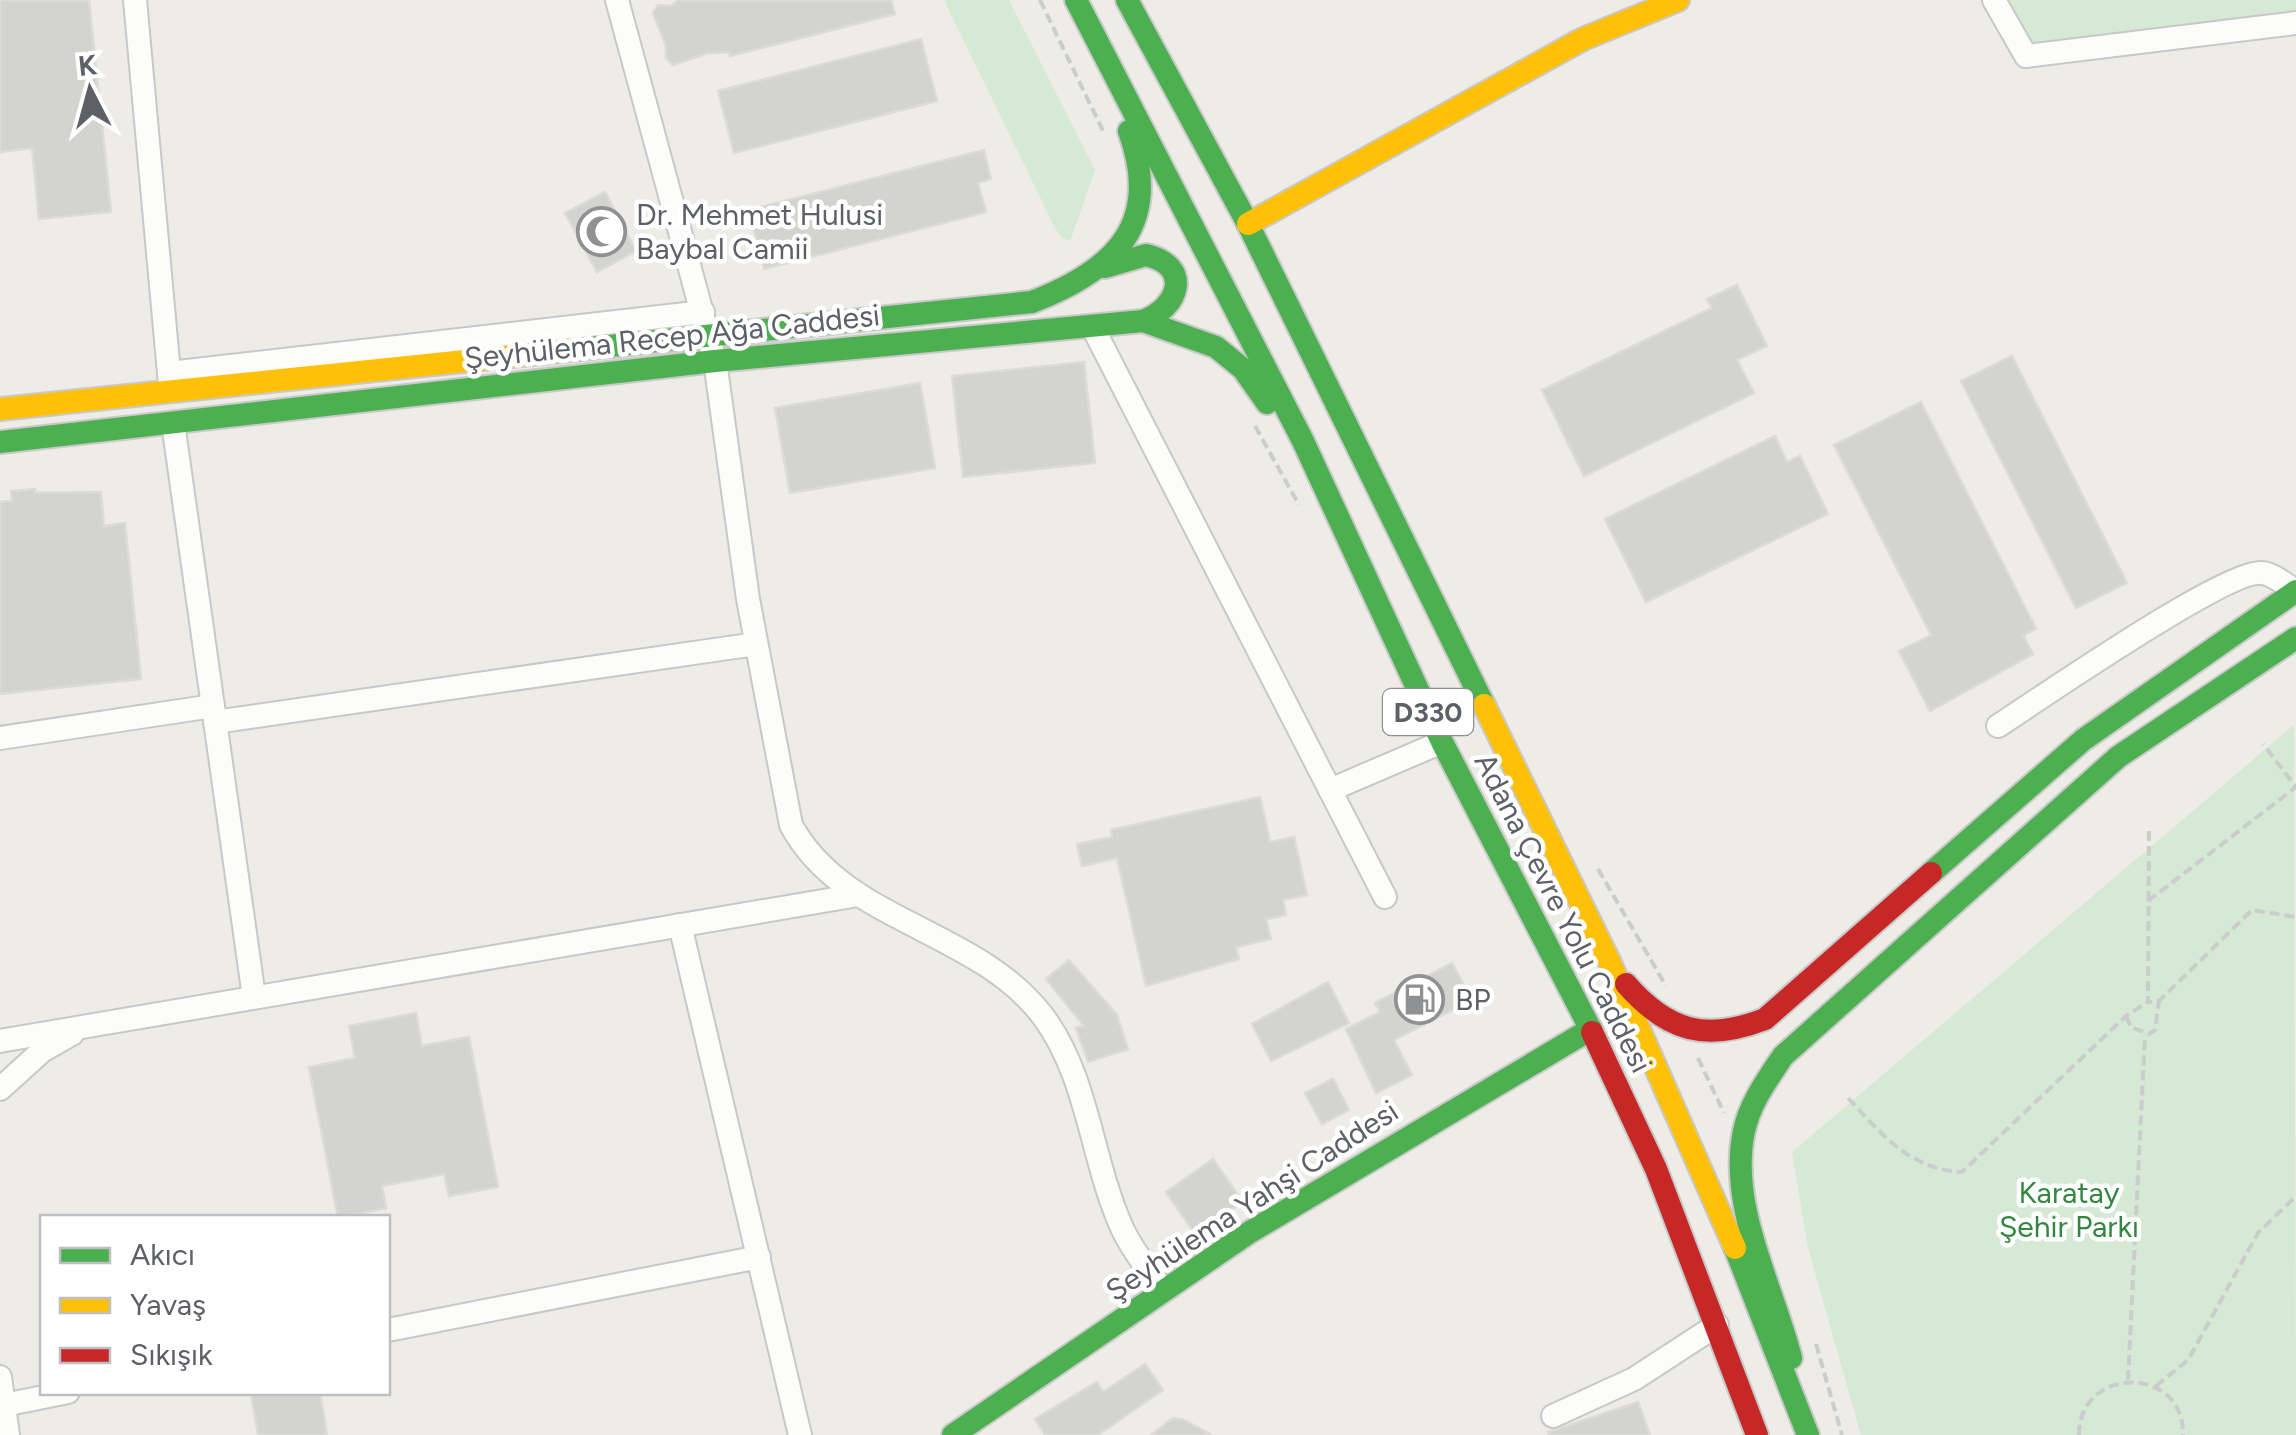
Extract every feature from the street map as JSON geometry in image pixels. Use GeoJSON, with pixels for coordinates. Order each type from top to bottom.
{"type":"FeatureCollection","features":[{"type":"Feature","properties":{"kind":"main road","name":"Adana Çevre Yolu Caddesi"},"geometry":{"type":"LineString","coordinates":[[1076,0],[1303,440],[1442,742],[1591,1028],[1656,1168],[1757,1435]]}},
{"type":"Feature","properties":{"kind":"main road","name":"Adana Çevre Yolu Caddesi"},"geometry":{"type":"LineString","coordinates":[[1127,0],[1248,224],[1610,963],[1703,1167],[1804,1424]]}},
{"type":"Feature","properties":{"kind":"main road"},"geometry":{"type":"LineString","coordinates":[[1248,224],[1583,39],[1678,0]]}},
{"type":"Feature","properties":{"kind":"main road","name":"Şeyhülema Recep Ağa Caddesi"},"geometry":{"type":"LineString","coordinates":[[0,409],[170,383],[710,336],[1032,302],[1074,287],[1105,267],[1136,218],[1143,170],[1127,126],[1131,102]]}},
{"type":"Feature","properties":{"kind":"main road"},"geometry":{"type":"LineString","coordinates":[[1105,267],[1128,256],[1152,256],[1171,268],[1178,286],[1174,306],[1164,316],[1144,321]]}},
{"type":"Feature","properties":{"kind":"main road","name":"Şeyhülema Recep Ağa Caddesi"},"geometry":{"type":"LineString","coordinates":[[0,442],[715,360],[1144,321],[1191,332],[1219,348],[1251,374],[1279,424],[1303,440]]}},
{"type":"Feature","properties":{"kind":"main road"},"geometry":{"type":"LineString","coordinates":[[1610,963],[1647,1009],[1686,1027],[1726,1033],[1764,1019],[2083,740],[2296,591]]}},
{"type":"Feature","properties":{"kind":"main road"},"geometry":{"type":"LineString","coordinates":[[1804,1424],[1781,1310],[1750,1230],[1738,1182],[1741,1128],[1759,1084],[1783,1056],[2118,756],[2296,638]]}},
{"type":"Feature","properties":{"kind":"main road","name":"Şeyhülema Yahşi Caddesi"},"geometry":{"type":"LineString","coordinates":[[952,1435],[1250,1232],[1591,1028]]}},
{"type":"Feature","properties":{"kind":"street"},"geometry":{"type":"LineString","coordinates":[[135,0],[170,383],[702,312]]}},
{"type":"Feature","properties":{"kind":"street"},"geometry":{"type":"LineString","coordinates":[[617,0],[710,336],[756,644],[791,825],[806,853],[858,895],[986,965],[1043,1017],[1070,1061],[1122,1229],[1163,1291]]}},
{"type":"Feature","properties":{"kind":"street"},"geometry":{"type":"LineString","coordinates":[[1994,0],[2026,56],[2296,23]]}},
{"type":"Feature","properties":{"kind":"street"},"geometry":{"type":"LineString","coordinates":[[1092,326],[1386,897]]}},
{"type":"Feature","properties":{"kind":"street"},"geometry":{"type":"LineString","coordinates":[[173,423],[254,997]]}},
{"type":"Feature","properties":{"kind":"street"},"geometry":{"type":"LineString","coordinates":[[1998,726],[2178,610],[2248,576],[2262,573],[2296,591]]}},
{"type":"Feature","properties":{"kind":"street"},"geometry":{"type":"LineString","coordinates":[[0,738],[756,644]]}},
{"type":"Feature","properties":{"kind":"street"},"geometry":{"type":"LineString","coordinates":[[1330,790],[1442,742]]}},
{"type":"Feature","properties":{"kind":"street"},"geometry":{"type":"LineString","coordinates":[[0,1040],[858,895]]}},
{"type":"Feature","properties":{"kind":"street"},"geometry":{"type":"LineString","coordinates":[[680,925],[800,1435]]}},
{"type":"Feature","properties":{"kind":"street"},"geometry":{"type":"LineString","coordinates":[[0,1089],[42,1052],[87,1026]]}},
{"type":"Feature","properties":{"kind":"street"},"geometry":{"type":"LineString","coordinates":[[390,1330],[758,1257]]}},
{"type":"Feature","properties":{"kind":"street"},"geometry":{"type":"LineString","coordinates":[[1553,1416],[1634,1378],[1717,1325]]}},
{"type":"Feature","properties":{"kind":"street"},"geometry":{"type":"LineString","coordinates":[[0,1377],[8,1435]]}},
{"type":"Feature","properties":{"kind":"street"},"geometry":{"type":"LineString","coordinates":[[4,1405],[53,1395]]}},
{"type":"Feature","properties":{"kind":"path"},"geometry":{"type":"LineString","coordinates":[[2148,901],[2296,787],[2262,744]]}},
{"type":"Feature","properties":{"kind":"path"},"geometry":{"type":"LineString","coordinates":[[2148,1002],[2149,830]]}},
{"type":"Feature","properties":{"kind":"path"},"geometry":{"type":"LineString","coordinates":[[2145,1035],[2155,1030],[2159,1001],[2252,910],[2296,917]]}},
{"type":"Feature","properties":{"kind":"path"},"geometry":{"type":"LineString","coordinates":[[1848,1098],[1911,1158],[1934,1171],[1962,1172],[2126,1016],[2148,1002],[2159,1001]]}},
{"type":"Feature","properties":{"kind":"path"},"geometry":{"type":"LineString","coordinates":[[2126,1016],[2131,1028],[2145,1035]]}},
{"type":"Feature","properties":{"kind":"path"},"geometry":{"type":"LineString","coordinates":[[2128,1380],[2145,1035]]}},
{"type":"Feature","properties":{"kind":"path"},"geometry":{"type":"LineString","coordinates":[[2156,1386],[2188,1360],[2258,1232],[2296,1196]]}},
{"type":"Feature","properties":{"kind":"path"},"geometry":{"type":"LineString","coordinates":[[2079,1435],[2085,1408],[2096,1394],[2128,1380],[2156,1386],[2179,1412],[2183,1435]]}},
{"type":"Feature","properties":{"kind":"green space"},"geometry":{"type":"Polygon","coordinates":[[[944,0],[1009,0],[1095,170],[1070,241],[1055,228],[944,0]]]}},
{"type":"Feature","properties":{"kind":"green space"},"geometry":{"type":"Polygon","coordinates":[[[2005,0],[2296,0],[2296,14],[2029,45],[2005,0]]]}},
{"type":"Feature","properties":{"kind":"green space","name":"Karatay Şehir Parkı"},"geometry":{"type":"Polygon","coordinates":[[[2294,725],[2296,1435],[1861,1435],[1808,1248],[1792,1152],[2294,725]]]}},
{"type":"Feature","properties":{"kind":"building"},"geometry":{"type":"Polygon","coordinates":[[[0,0],[89,0],[111,212],[39,219],[32,148],[0,152],[0,0]]]}},
{"type":"Feature","properties":{"kind":"building"},"geometry":{"type":"Polygon","coordinates":[[[678,0],[891,0],[895,14],[730,56],[729,52],[708,53],[673,65],[666,58],[666,46],[653,13],[658,5],[671,6],[678,0]]]}},
{"type":"Feature","properties":{"kind":"building"},"geometry":{"type":"Polygon","coordinates":[[[921,39],[937,101],[734,153],[718,91],[921,39]]]}},
{"type":"Feature","properties":{"kind":"building"},"geometry":{"type":"Polygon","coordinates":[[[984,150],[991,179],[978,183],[986,212],[764,269],[749,210],[984,150]]]}},
{"type":"Feature","properties":{"kind":"building","name":"Dr. Mehmet Hulusi Baybal Camii"},"geometry":{"type":"Polygon","coordinates":[[[605,192],[636,251],[597,272],[565,213],[605,192]]]}},
{"type":"Feature","properties":{"kind":"building"},"geometry":{"type":"Polygon","coordinates":[[[1737,285],[1767,346],[1737,360],[1754,393],[1584,476],[1542,390],[1712,308],[1707,299],[1737,285]]]}},
{"type":"Feature","properties":{"kind":"building"},"geometry":{"type":"Polygon","coordinates":[[[2012,356],[2127,583],[2076,608],[1961,381],[2012,356]]]}},
{"type":"Feature","properties":{"kind":"building"},"geometry":{"type":"Polygon","coordinates":[[[1084,362],[1095,463],[963,477],[952,376],[1084,362]]]}},
{"type":"Feature","properties":{"kind":"building"},"geometry":{"type":"Polygon","coordinates":[[[920,383],[935,468],[790,493],[775,408],[920,383]]]}},
{"type":"Feature","properties":{"kind":"building"},"geometry":{"type":"Polygon","coordinates":[[[1921,402],[2036,629],[2023,635],[2033,654],[1930,711],[1899,651],[1931,635],[1834,445],[1921,402]]]}},
{"type":"Feature","properties":{"kind":"building"},"geometry":{"type":"Polygon","coordinates":[[[1775,436],[1787,462],[1800,456],[1828,514],[1646,602],[1605,519],[1775,436]]]}},
{"type":"Feature","properties":{"kind":"building"},"geometry":{"type":"Polygon","coordinates":[[[35,489],[35,493],[101,492],[104,526],[125,523],[141,679],[0,694],[0,502],[12,501],[11,491],[35,489]]]}},
{"type":"Feature","properties":{"kind":"building"},"geometry":{"type":"Polygon","coordinates":[[[1260,797],[1270,842],[1294,837],[1307,895],[1283,900],[1286,915],[1266,919],[1271,939],[1236,947],[1239,959],[1146,986],[1117,858],[1082,866],[1077,844],[1112,837],[1111,830],[1260,797]]]}},
{"type":"Feature","properties":{"kind":"building"},"geometry":{"type":"Polygon","coordinates":[[[1069,960],[1117,1015],[1128,1049],[1088,1062],[1076,1028],[1084,1026],[1046,979],[1069,960]]]}},
{"type":"Feature","properties":{"kind":"building"},"geometry":{"type":"Polygon","coordinates":[[[1452,963],[1472,1000],[1394,1040],[1412,1075],[1376,1093],[1346,1029],[1380,1012],[1375,1003],[1452,963]]]}},
{"type":"Feature","properties":{"kind":"building"},"geometry":{"type":"Polygon","coordinates":[[[1328,982],[1349,1023],[1271,1061],[1252,1024],[1328,982]]]}},
{"type":"Feature","properties":{"kind":"building"},"geometry":{"type":"Polygon","coordinates":[[[416,1013],[422,1046],[469,1037],[498,1187],[449,1196],[444,1174],[382,1186],[386,1208],[337,1215],[309,1067],[355,1058],[349,1026],[416,1013]]]}},
{"type":"Feature","properties":{"kind":"building"},"geometry":{"type":"Polygon","coordinates":[[[1333,1079],[1349,1110],[1322,1124],[1305,1093],[1333,1079]]]}},
{"type":"Feature","properties":{"kind":"building"},"geometry":{"type":"Polygon","coordinates":[[[1213,1159],[1243,1202],[1195,1234],[1166,1192],[1213,1159]]]}},
{"type":"Feature","properties":{"kind":"building"},"geometry":{"type":"Polygon","coordinates":[[[1145,1364],[1163,1390],[1098,1435],[1045,1435],[1035,1419],[1097,1382],[1103,1392],[1145,1364]]]}},
{"type":"Feature","properties":{"kind":"building"},"geometry":{"type":"Polygon","coordinates":[[[251,1395],[320,1395],[327,1435],[258,1435],[251,1395]]]}},
{"type":"Feature","properties":{"kind":"building"},"geometry":{"type":"Polygon","coordinates":[[[1638,1402],[1650,1435],[1549,1435],[1548,1432],[1638,1402]]]}},
{"type":"Feature","properties":{"kind":"building"},"geometry":{"type":"Polygon","coordinates":[[[1173,1418],[1184,1420],[1212,1435],[1151,1435],[1173,1418]]]}},
{"type":"Feature","properties":{"kind":"traffic: fast"},"geometry":{"type":"LineString","coordinates":[[1076,0],[1303,441],[1442,742],[1592,1032]]}},
{"type":"Feature","properties":{"kind":"traffic: fast"},"geometry":{"type":"LineString","coordinates":[[1127,0],[1248,224],[1484,705]]}},
{"type":"Feature","properties":{"kind":"traffic: fast"},"geometry":{"type":"LineString","coordinates":[[571,350],[1032,302],[1087,275],[1124,239],[1135,218],[1140,192],[1138,164],[1129,131]]}},
{"type":"Feature","properties":{"kind":"traffic: fast"},"geometry":{"type":"LineString","coordinates":[[1105,267],[1146,255],[1170,268],[1176,287],[1172,297],[1156,315],[1143,321]]}},
{"type":"Feature","properties":{"kind":"traffic: fast"},"geometry":{"type":"LineString","coordinates":[[0,442],[715,361],[1143,321],[1216,347],[1243,369],[1267,403]]}},
{"type":"Feature","properties":{"kind":"traffic: fast"},"geometry":{"type":"LineString","coordinates":[[1931,873],[2083,740],[2296,591]]}},
{"type":"Feature","properties":{"kind":"traffic: fast"},"geometry":{"type":"LineString","coordinates":[[1791,1358],[1747,1217],[1741,1159],[1750,1111],[1783,1056],[2118,757],[2296,638]]}},
{"type":"Feature","properties":{"kind":"traffic: fast"},"geometry":{"type":"LineString","coordinates":[[953,1435],[1250,1232],[1591,1029]]}},
{"type":"Feature","properties":{"kind":"traffic: fast"},"geometry":{"type":"LineString","coordinates":[[1735,1248],[1808,1435]]}},
{"type":"Feature","properties":{"kind":"traffic: slow"},"geometry":{"type":"LineString","coordinates":[[1248,224],[1583,39],[1678,0]]}},
{"type":"Feature","properties":{"kind":"traffic: slow"},"geometry":{"type":"LineString","coordinates":[[0,409],[571,350]]}},
{"type":"Feature","properties":{"kind":"traffic: slow"},"geometry":{"type":"LineString","coordinates":[[1484,705],[1610,963],[1735,1248]]}},
{"type":"Feature","properties":{"kind":"traffic: jam"},"geometry":{"type":"LineString","coordinates":[[1626,984],[1657,1013],[1689,1028],[1724,1030],[1765,1019],[1931,873]]}},
{"type":"Feature","properties":{"kind":"traffic: jam"},"geometry":{"type":"LineString","coordinates":[[1592,1032],[1656,1169],[1757,1435]]}},
{"type":"Feature","properties":{"kind":"place","name":"Dr. Mehmet Hulusi Baybal Camii"},"geometry":{"type":"Point","coordinates":[601,232]}},
{"type":"Feature","properties":{"kind":"place","name":"BP"},"geometry":{"type":"Point","coordinates":[1420,1000]}}]}
